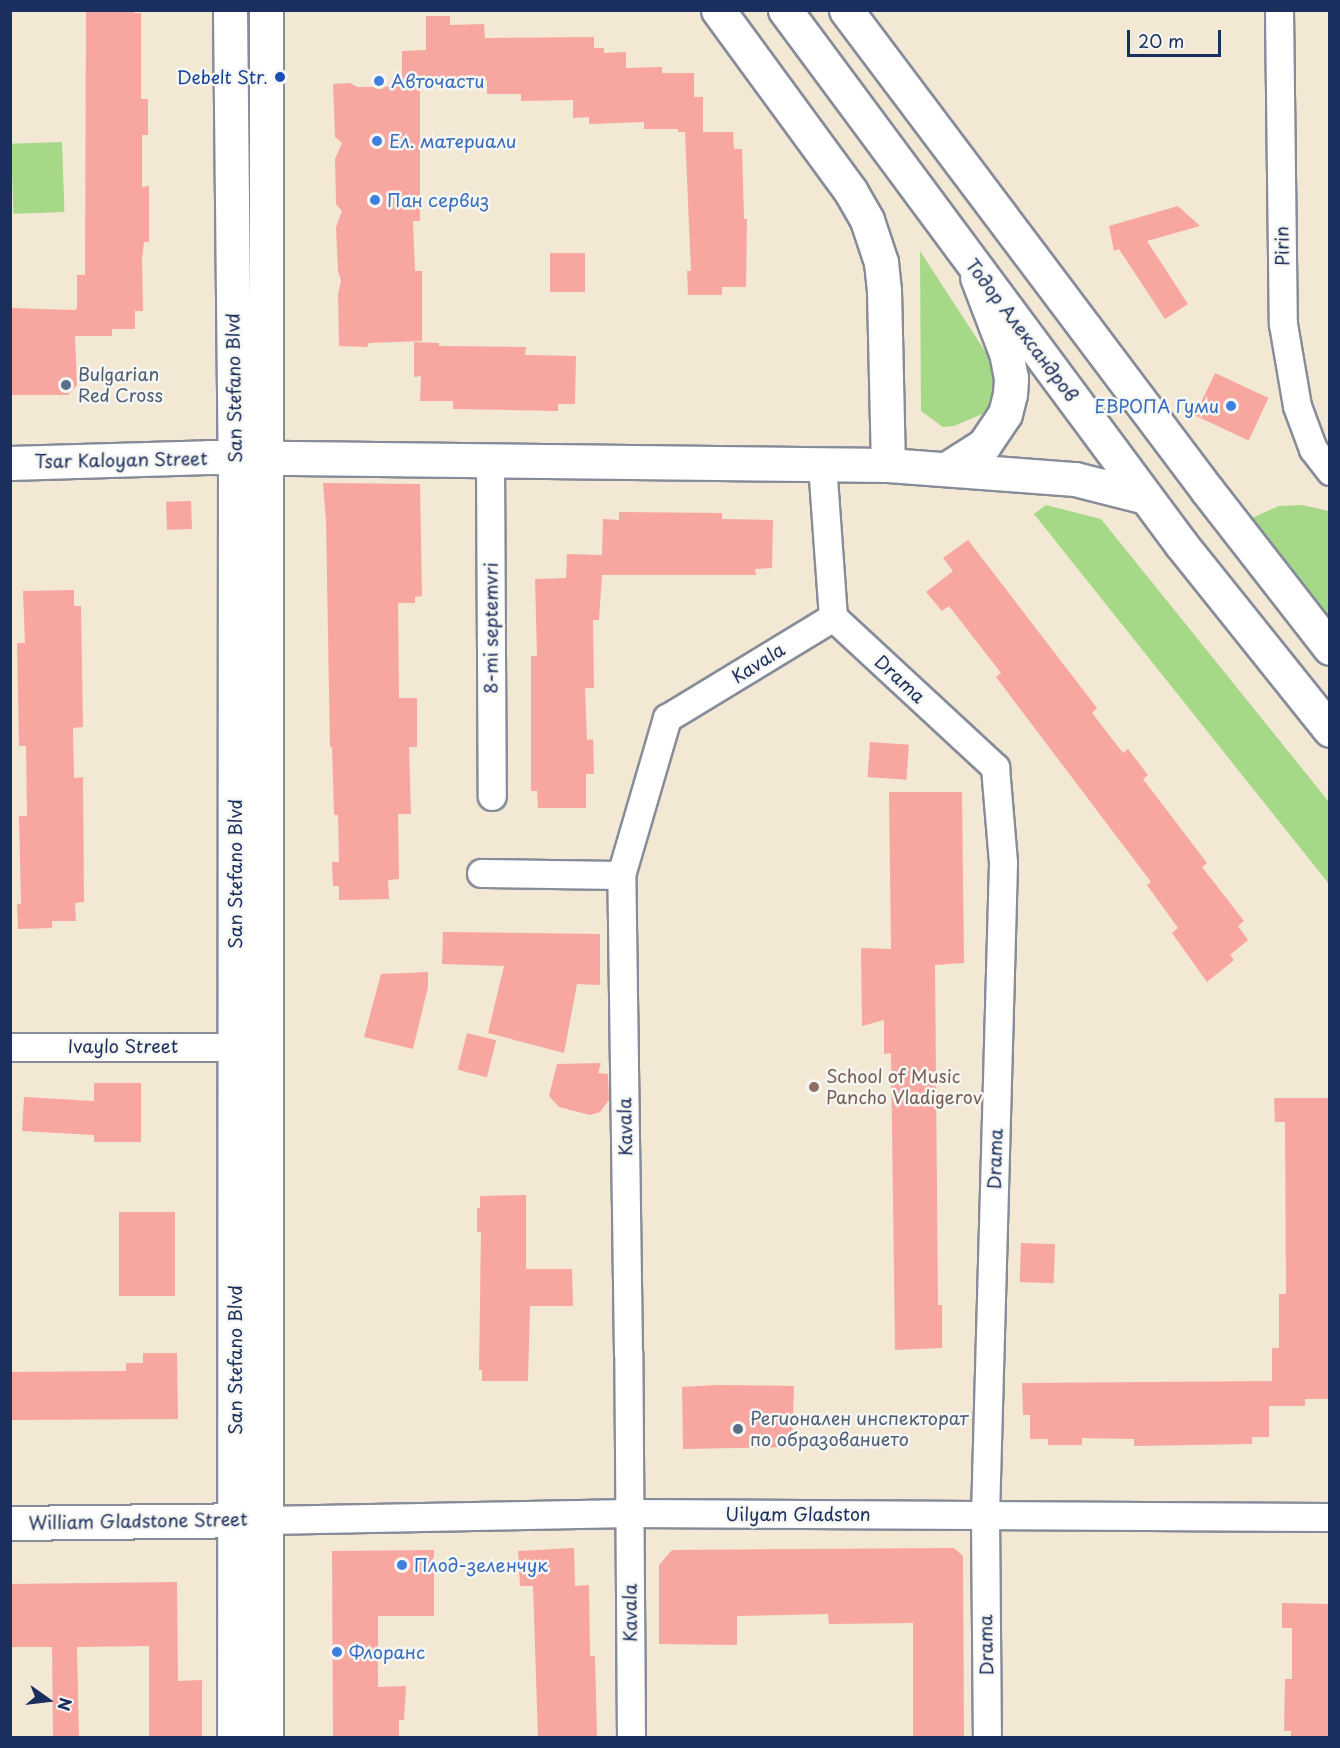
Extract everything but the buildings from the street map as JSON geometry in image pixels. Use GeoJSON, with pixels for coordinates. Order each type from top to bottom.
{"type":"FeatureCollection","features":[{"type":"Feature","properties":{"kind":"main road","name":"San Stefano Blvd"},"geometry":{"type":"LineString","coordinates":[[230,10],[251,458],[266,1520],[266,1737]]}},
{"type":"Feature","properties":{"kind":"main road","name":"San Stefano Blvd"},"geometry":{"type":"LineString","coordinates":[[234,1737],[235,1047],[266,10]]}},
{"type":"Feature","properties":{"kind":"main road"},"geometry":{"type":"LineString","coordinates":[[718,10],[851,192],[867,220],[881,262],[884,291],[888,465]]}},
{"type":"Feature","properties":{"kind":"main road","name":"Тодор Александров"},"geometry":{"type":"LineString","coordinates":[[785,10],[1146,498],[1329,730]]}},
{"type":"Feature","properties":{"kind":"main road"},"geometry":{"type":"LineString","coordinates":[[846,10],[1207,490],[1329,648]]}},
{"type":"Feature","properties":{"kind":"main road"},"geometry":{"type":"LineString","coordinates":[[948,468],[984,445],[1005,414],[1010,394],[1011,378],[1006,353],[969,259]]}},
{"type":"Feature","properties":{"kind":"main road","name":"Tsar Kaloyan Street"},"geometry":{"type":"LineString","coordinates":[[10,463],[251,458],[888,465],[1075,479],[1146,498]]}},
{"type":"Feature","properties":{"kind":"main road","name":"William Gladstone Street"},"geometry":{"type":"LineString","coordinates":[[10,1523],[266,1520]]}},
{"type":"Feature","properties":{"kind":"street","name":"Pirin"},"geometry":{"type":"LineString","coordinates":[[1279,10],[1283,324],[1296,406],[1313,449],[1329,471]]}},
{"type":"Feature","properties":{"kind":"street","name":"8-mi septemvri"},"geometry":{"type":"LineString","coordinates":[[490,461],[492,796]]}},
{"type":"Feature","properties":{"kind":"street"},"geometry":{"type":"LineString","coordinates":[[822,464],[833,616]]}},
{"type":"Feature","properties":{"kind":"street","name":"Kavala"},"geometry":{"type":"LineString","coordinates":[[631,1737],[621,875],[667,718],[833,616]]}},
{"type":"Feature","properties":{"kind":"street","name":"Drama"},"geometry":{"type":"LineString","coordinates":[[833,616],[995,768],[1003,863],[985,1516],[987,1737]]}},
{"type":"Feature","properties":{"kind":"street"},"geometry":{"type":"LineString","coordinates":[[481,873],[621,875]]}},
{"type":"Feature","properties":{"kind":"street","name":"Ivaylo Street"},"geometry":{"type":"LineString","coordinates":[[10,1047],[235,1047]]}},
{"type":"Feature","properties":{"kind":"street","name":"Uilyam Gladston"},"geometry":{"type":"LineString","coordinates":[[266,1520],[630,1513],[1329,1517]]}},
{"type":"Feature","properties":{"kind":"green space"},"geometry":{"type":"Polygon","coordinates":[[[62,142],[64,212],[13,214],[11,144],[62,142]]]}},
{"type":"Feature","properties":{"kind":"green space"},"geometry":{"type":"Polygon","coordinates":[[[920,251],[994,365],[1000,385],[990,406],[982,414],[954,426],[943,427],[921,411],[920,251]]]}},
{"type":"Feature","properties":{"kind":"green space"},"geometry":{"type":"Polygon","coordinates":[[[1046,505],[1101,519],[1329,802],[1329,884],[1034,514],[1046,505]]]}},
{"type":"Feature","properties":{"kind":"green space"},"geometry":{"type":"Polygon","coordinates":[[[1302,505],[1329,511],[1329,619],[1252,518],[1279,506],[1302,505]]]}},
{"type":"Feature","properties":{"kind":"place","name":"Debelt Str."},"geometry":{"type":"Point","coordinates":[280,77]}},
{"type":"Feature","properties":{"kind":"place","name":"Авточасти"},"geometry":{"type":"Point","coordinates":[379,81]}},
{"type":"Feature","properties":{"kind":"place","name":"Ел. материали"},"geometry":{"type":"Point","coordinates":[377,141]}},
{"type":"Feature","properties":{"kind":"place","name":"Пан сервиз"},"geometry":{"type":"Point","coordinates":[375,200]}},
{"type":"Feature","properties":{"kind":"place","name":"Bulgarian Red Cross"},"geometry":{"type":"Point","coordinates":[66,385]}},
{"type":"Feature","properties":{"kind":"place","name":"ЕВРОПА Гуми"},"geometry":{"type":"Point","coordinates":[1231,406]}},
{"type":"Feature","properties":{"kind":"place","name":"School of Music Pancho Vladigerov"},"geometry":{"type":"Point","coordinates":[814,1087]}},
{"type":"Feature","properties":{"kind":"place","name":"Регионален инспекторат по образованието"},"geometry":{"type":"Point","coordinates":[738,1429]}},
{"type":"Feature","properties":{"kind":"place","name":"Плод-зеленчук"},"geometry":{"type":"Point","coordinates":[402,1565]}},
{"type":"Feature","properties":{"kind":"place","name":"Флоранс"},"geometry":{"type":"Point","coordinates":[337,1652]}}]}
